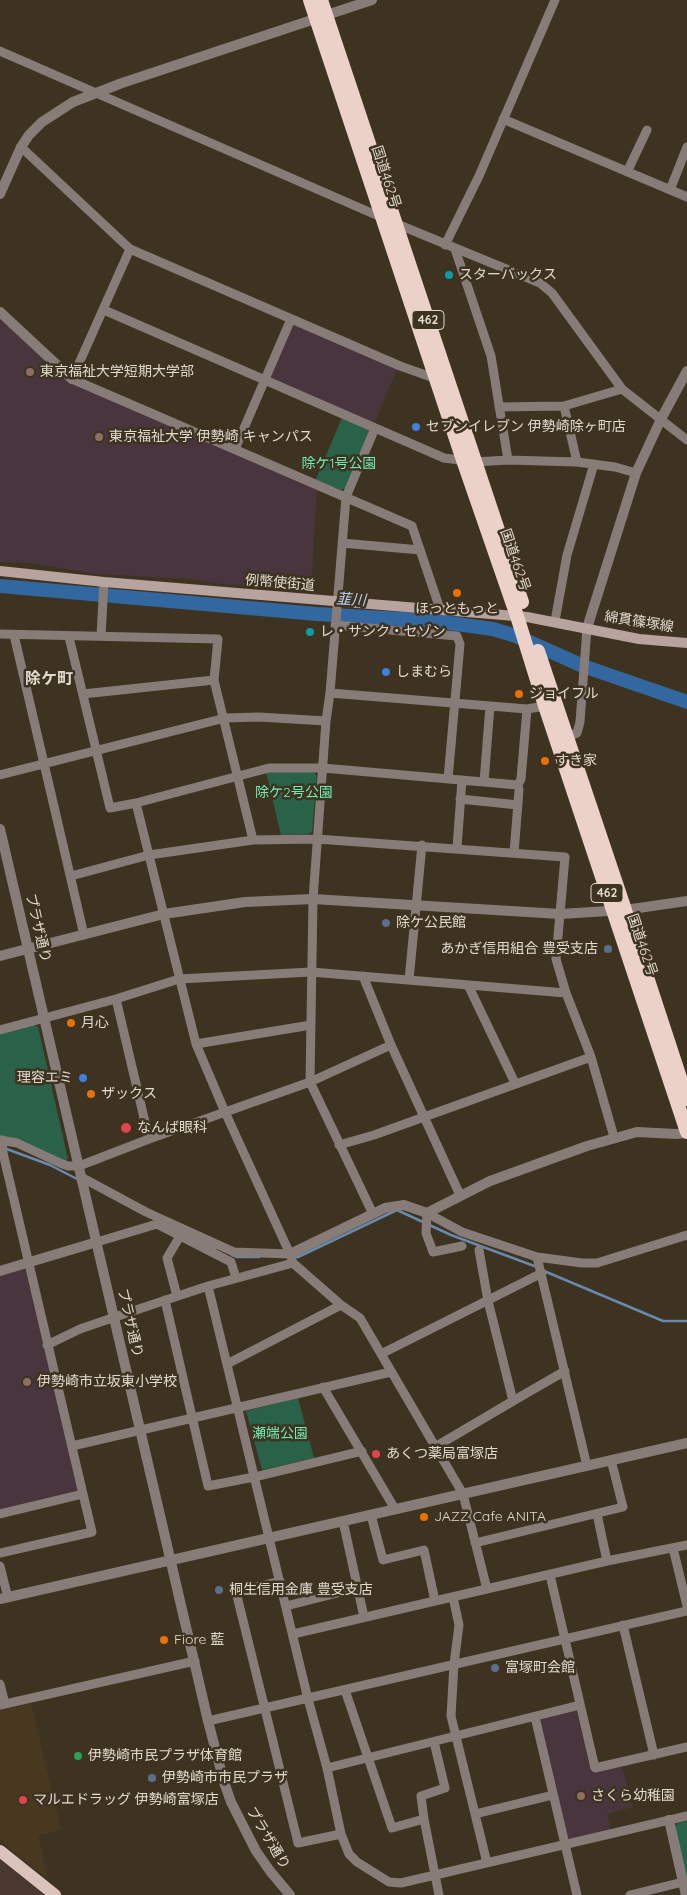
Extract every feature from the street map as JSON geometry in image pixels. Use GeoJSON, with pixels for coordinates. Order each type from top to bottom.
{"type":"FeatureCollection","features":[{"type":"Feature","properties":{"kind":"highway","name":"国道462号"},"geometry":{"type":"LineString","coordinates":[[310,0],[321,17],[397,224],[469,461],[534,655],[567,737],[687,1133]]}},
{"type":"Feature","properties":{"kind":"highway","name":"国道462号"},"geometry":{"type":"LineString","coordinates":[[321,0],[321,17],[383,218],[436,379],[469,461]]}},
{"type":"Feature","properties":{"kind":"highway","name":"国道462号"},"geometry":{"type":"LineString","coordinates":[[534,655],[545,706],[687,1099]]}},
{"type":"Feature","properties":{"kind":"main road","name":"例幣使街道"},"geometry":{"type":"LineString","coordinates":[[0,571],[337,602],[440,608],[522,616],[587,628]]}},
{"type":"Feature","properties":{"kind":"main road","name":"綿貫篠塚線"},"geometry":{"type":"LineString","coordinates":[[587,628],[640,639],[687,643]]}},
{"type":"Feature","properties":{"kind":"main road"},"geometry":{"type":"LineString","coordinates":[[0,1850],[55,1895]]}},
{"type":"Feature","properties":{"kind":"street"},"geometry":{"type":"LineString","coordinates":[[0,194],[29,135],[56,111],[94,92],[372,0]]}},
{"type":"Feature","properties":{"kind":"street"},"geometry":{"type":"LineString","coordinates":[[446,245],[479,176],[555,0]]}},
{"type":"Feature","properties":{"kind":"street"},"geometry":{"type":"LineString","coordinates":[[0,51],[383,218]]}},
{"type":"Feature","properties":{"kind":"street"},"geometry":{"type":"LineString","coordinates":[[504,119],[687,197]]}},
{"type":"Feature","properties":{"kind":"street"},"geometry":{"type":"LineString","coordinates":[[627,172],[647,130]]}},
{"type":"Feature","properties":{"kind":"street"},"geometry":{"type":"LineString","coordinates":[[670,190],[687,147]]}},
{"type":"Feature","properties":{"kind":"street"},"geometry":{"type":"LineString","coordinates":[[21,148],[130,249],[400,366],[436,379]]}},
{"type":"Feature","properties":{"kind":"street"},"geometry":{"type":"LineString","coordinates":[[397,224],[540,283],[552,293],[622,389],[687,440]]}},
{"type":"Feature","properties":{"kind":"street"},"geometry":{"type":"LineString","coordinates":[[72,379],[130,249]]}},
{"type":"Feature","properties":{"kind":"street"},"geometry":{"type":"LineString","coordinates":[[455,249],[491,356],[508,460]]}},
{"type":"Feature","properties":{"kind":"street"},"geometry":{"type":"LineString","coordinates":[[104,310],[444,458],[469,461],[577,462],[615,466],[636,473]]}},
{"type":"Feature","properties":{"kind":"street"},"geometry":{"type":"LineString","coordinates":[[0,312],[72,379],[412,526],[440,608]]}},
{"type":"Feature","properties":{"kind":"street"},"geometry":{"type":"LineString","coordinates":[[235,449],[291,319]]}},
{"type":"Feature","properties":{"kind":"street"},"geometry":{"type":"LineString","coordinates":[[567,737],[576,733],[580,722],[586,662],[587,628],[636,473],[687,371]]}},
{"type":"Feature","properties":{"kind":"street"},"geometry":{"type":"LineString","coordinates":[[500,407],[564,406],[622,389]]}},
{"type":"Feature","properties":{"kind":"street"},"geometry":{"type":"LineString","coordinates":[[564,406],[577,462]]}},
{"type":"Feature","properties":{"kind":"street"},"geometry":{"type":"LineString","coordinates":[[373,1214],[310,1082],[313,899],[326,721],[346,497],[375,428]]}},
{"type":"Feature","properties":{"kind":"street"},"geometry":{"type":"LineString","coordinates":[[555,621],[567,555],[594,464]]}},
{"type":"Feature","properties":{"kind":"street"},"geometry":{"type":"LineString","coordinates":[[342,543],[420,550]]}},
{"type":"Feature","properties":{"kind":"street"},"geometry":{"type":"LineString","coordinates":[[100,636],[104,582]]}},
{"type":"Feature","properties":{"kind":"street"},"geometry":{"type":"LineString","coordinates":[[335,625],[457,636],[460,644],[448,779]]}},
{"type":"Feature","properties":{"kind":"street"},"geometry":{"type":"LineString","coordinates":[[0,634],[218,639],[214,680],[225,718],[253,840]]}},
{"type":"Feature","properties":{"kind":"street"},"geometry":{"type":"LineString","coordinates":[[14,635],[72,876],[70,880],[84,934]]}},
{"type":"Feature","properties":{"kind":"street"},"geometry":{"type":"LineString","coordinates":[[69,637],[110,808],[269,768],[323,768],[518,785]]}},
{"type":"Feature","properties":{"kind":"street"},"geometry":{"type":"LineString","coordinates":[[83,694],[214,680]]}},
{"type":"Feature","properties":{"kind":"street"},"geometry":{"type":"LineString","coordinates":[[330,693],[527,709],[545,706]]}},
{"type":"Feature","properties":{"kind":"street"},"geometry":{"type":"LineString","coordinates":[[484,782],[490,706]]}},
{"type":"Feature","properties":{"kind":"street"},"geometry":{"type":"LineString","coordinates":[[514,853],[518,785],[521,779],[527,709]]}},
{"type":"Feature","properties":{"kind":"street"},"geometry":{"type":"LineString","coordinates":[[0,775],[225,718],[259,717],[326,721]]}},
{"type":"Feature","properties":{"kind":"street"},"geometry":{"type":"LineString","coordinates":[[457,848],[462,780]]}},
{"type":"Feature","properties":{"kind":"street"},"geometry":{"type":"LineString","coordinates":[[460,799],[518,805]]}},
{"type":"Feature","properties":{"kind":"street"},"geometry":{"type":"LineString","coordinates":[[136,803],[196,1044],[225,1112],[291,1258],[341,1305],[360,1318],[462,1494],[487,1589]]}},
{"type":"Feature","properties":{"kind":"street","name":"プラザ通り"},"geometry":{"type":"LineString","coordinates":[[0,829],[208,1721],[231,1802],[256,1851],[288,1894]]}},
{"type":"Feature","properties":{"kind":"street"},"geometry":{"type":"LineString","coordinates":[[72,876],[149,856],[196,847],[253,840],[317,839],[565,857],[556,959],[566,993],[591,1057],[614,1138]]}},
{"type":"Feature","properties":{"kind":"street"},"geometry":{"type":"LineString","coordinates":[[409,980],[422,846]]}},
{"type":"Feature","properties":{"kind":"street"},"geometry":{"type":"LineString","coordinates":[[0,956],[164,914],[245,902],[313,899],[560,914],[619,910],[687,901]]}},
{"type":"Feature","properties":{"kind":"street"},"geometry":{"type":"LineString","coordinates":[[0,1030],[116,999],[179,979],[311,972],[566,993]]}},
{"type":"Feature","properties":{"kind":"street"},"geometry":{"type":"LineString","coordinates":[[363,976],[460,1195]]}},
{"type":"Feature","properties":{"kind":"street"},"geometry":{"type":"LineString","coordinates":[[468,985],[515,1084]]}},
{"type":"Feature","properties":{"kind":"street"},"geometry":{"type":"LineString","coordinates":[[116,999],[149,1139]]}},
{"type":"Feature","properties":{"kind":"street"},"geometry":{"type":"LineString","coordinates":[[196,1044],[311,1026]]}},
{"type":"Feature","properties":{"kind":"street"},"geometry":{"type":"LineString","coordinates":[[0,1553],[92,1532],[1,1153],[1,1140],[17,1144],[68,1166],[79,1166],[310,1082],[392,1045]]}},
{"type":"Feature","properties":{"kind":"street"},"geometry":{"type":"LineString","coordinates":[[339,1145],[424,1117],[591,1057]]}},
{"type":"Feature","properties":{"kind":"street"},"geometry":{"type":"LineString","coordinates":[[427,1213],[490,1181],[572,1150],[637,1132],[687,1133]]}},
{"type":"Feature","properties":{"kind":"street"},"geometry":{"type":"LineString","coordinates":[[81,1176],[146,1212],[234,1252],[291,1258]]}},
{"type":"Feature","properties":{"kind":"street"},"geometry":{"type":"LineString","coordinates":[[47,1345],[80,1329],[291,1258],[385,1208],[404,1205],[427,1213],[462,1232],[537,1257],[596,1263],[687,1235]]}},
{"type":"Feature","properties":{"kind":"street"},"geometry":{"type":"LineString","coordinates":[[427,1213],[426,1233],[433,1252],[462,1246]]}},
{"type":"Feature","properties":{"kind":"street"},"geometry":{"type":"LineString","coordinates":[[0,1271],[157,1224],[231,1262],[236,1278]]}},
{"type":"Feature","properties":{"kind":"street"},"geometry":{"type":"LineString","coordinates":[[177,1296],[167,1258],[180,1236]]}},
{"type":"Feature","properties":{"kind":"street"},"geometry":{"type":"LineString","coordinates":[[479,1250],[488,1301],[513,1401]]}},
{"type":"Feature","properties":{"kind":"street"},"geometry":{"type":"LineString","coordinates":[[537,1257],[587,1466]]}},
{"type":"Feature","properties":{"kind":"street"},"geometry":{"type":"LineString","coordinates":[[381,1354],[542,1273]]}},
{"type":"Feature","properties":{"kind":"street"},"geometry":{"type":"LineString","coordinates":[[208,1286],[342,1834],[349,1854],[356,1862],[389,1882],[401,1883],[687,1816]]}},
{"type":"Feature","properties":{"kind":"street"},"geometry":{"type":"LineString","coordinates":[[165,1300],[208,1486],[362,1451]]}},
{"type":"Feature","properties":{"kind":"street"},"geometry":{"type":"LineString","coordinates":[[227,1364],[341,1305]]}},
{"type":"Feature","properties":{"kind":"street"},"geometry":{"type":"LineString","coordinates":[[435,1447],[565,1371]]}},
{"type":"Feature","properties":{"kind":"street"},"geometry":{"type":"LineString","coordinates":[[72,1446],[238,1408],[323,1386],[391,1372]]}},
{"type":"Feature","properties":{"kind":"street"},"geometry":{"type":"LineString","coordinates":[[323,1386],[395,1509]]}},
{"type":"Feature","properties":{"kind":"street"},"geometry":{"type":"LineString","coordinates":[[0,1566],[4,1598],[687,1443]]}},
{"type":"Feature","properties":{"kind":"street"},"geometry":{"type":"LineString","coordinates":[[475,1543],[623,1507],[611,1460]]}},
{"type":"Feature","properties":{"kind":"street"},"geometry":{"type":"LineString","coordinates":[[0,1514],[83,1494]]}},
{"type":"Feature","properties":{"kind":"street"},"geometry":{"type":"LineString","coordinates":[[597,1514],[607,1562]]}},
{"type":"Feature","properties":{"kind":"street"},"geometry":{"type":"LineString","coordinates":[[371,1515],[383,1560],[424,1550],[435,1601]]}},
{"type":"Feature","properties":{"kind":"street"},"geometry":{"type":"LineString","coordinates":[[343,1521],[364,1617]]}},
{"type":"Feature","properties":{"kind":"street"},"geometry":{"type":"LineString","coordinates":[[293,1634],[687,1545]]}},
{"type":"Feature","properties":{"kind":"street"},"geometry":{"type":"LineString","coordinates":[[673,1548],[687,1606]]}},
{"type":"Feature","properties":{"kind":"street"},"geometry":{"type":"LineString","coordinates":[[550,1575],[595,1768],[687,1747]]}},
{"type":"Feature","properties":{"kind":"street"},"geometry":{"type":"LineString","coordinates":[[280,1581],[236,1592],[298,1843],[342,1834]]}},
{"type":"Feature","properties":{"kind":"street"},"geometry":{"type":"LineString","coordinates":[[286,1606],[357,1588]]}},
{"type":"Feature","properties":{"kind":"street"},"geometry":{"type":"LineString","coordinates":[[453,1597],[459,1625],[454,1664],[451,1716],[486,1863]]}},
{"type":"Feature","properties":{"kind":"street"},"geometry":{"type":"LineString","coordinates":[[208,1721],[687,1611]]}},
{"type":"Feature","properties":{"kind":"street"},"geometry":{"type":"LineString","coordinates":[[623,1625],[654,1755]]}},
{"type":"Feature","properties":{"kind":"street"},"geometry":{"type":"LineString","coordinates":[[0,1684],[2,1705],[195,1661]]}},
{"type":"Feature","properties":{"kind":"street"},"geometry":{"type":"LineString","coordinates":[[345,1690],[392,1828],[424,1819]]}},
{"type":"Feature","properties":{"kind":"street"},"geometry":{"type":"LineString","coordinates":[[327,1768],[580,1705]]}},
{"type":"Feature","properties":{"kind":"street"},"geometry":{"type":"LineString","coordinates":[[535,1717],[577,1895]]}},
{"type":"Feature","properties":{"kind":"street"},"geometry":{"type":"LineString","coordinates":[[434,1742],[445,1788],[421,1796],[434,1876],[439,1895]]}},
{"type":"Feature","properties":{"kind":"street"},"geometry":{"type":"LineString","coordinates":[[475,1814],[553,1795]]}},
{"type":"Feature","properties":{"kind":"street"},"geometry":{"type":"LineString","coordinates":[[669,1820],[686,1895]]}},
{"type":"Feature","properties":{"kind":"street"},"geometry":{"type":"LineString","coordinates":[[630,1895],[683,1882]]}},
{"type":"Feature","properties":{"kind":"shaded area","name":"東京福祉大学 伊勢崎 キャンパス"},"geometry":{"type":"Polygon","coordinates":[[[0,318],[56,369],[317,488],[311,592],[213,583],[192,579],[96,574],[31,563],[0,562],[0,318]]]}},
{"type":"Feature","properties":{"kind":"shaded area"},"geometry":{"type":"Polygon","coordinates":[[[296,324],[395,366],[396,371],[376,420],[370,422],[272,379],[270,375],[291,325],[296,324]]]}},
{"type":"Feature","properties":{"kind":"shaded area","name":"伊勢崎市立坂東小学校"},"geometry":{"type":"Polygon","coordinates":[[[21,1269],[26,1272],[79,1489],[77,1493],[0,1510],[0,1276],[21,1269]]]}},
{"type":"Feature","properties":{"kind":"shaded area"},"geometry":{"type":"Polygon","coordinates":[[[31,1703],[61,1830],[38,1835],[48,1879],[0,1841],[0,1710],[31,1703]]]}},
{"type":"Feature","properties":{"kind":"shaded area"},"geometry":{"type":"Polygon","coordinates":[[[576,1710],[592,1773],[622,1767],[633,1807],[607,1814],[611,1829],[571,1839],[567,1836],[539,1722],[542,1719],[576,1710]]]}},
{"type":"Feature","properties":{"kind":"shaded area"},"geometry":{"type":"Polygon","coordinates":[[[0,1859],[45,1895],[0,1895],[0,1859]]]}},
{"type":"Feature","properties":{"kind":"green space","name":"除ケ1号公園"},"geometry":{"type":"Polygon","coordinates":[[[342,418],[367,428],[369,432],[346,488],[341,490],[315,481],[342,418]]]}},
{"type":"Feature","properties":{"kind":"green space","name":"除ケ2号公園"},"geometry":{"type":"Polygon","coordinates":[[[313,771],[317,776],[312,832],[307,834],[281,835],[266,772],[313,771]]]}},
{"type":"Feature","properties":{"kind":"green space"},"geometry":{"type":"Polygon","coordinates":[[[34,1025],[38,1027],[68,1159],[63,1161],[0,1136],[0,1034],[34,1025]]]}},
{"type":"Feature","properties":{"kind":"green space","name":"瀬端公園"},"geometry":{"type":"Polygon","coordinates":[[[298,1398],[314,1458],[262,1470],[246,1411],[298,1398]]]}},
{"type":"Feature","properties":{"kind":"green space"},"geometry":{"type":"Polygon","coordinates":[[[687,1821],[687,1880],[674,1829],[678,1823],[687,1821]]]}},
{"type":"Feature","properties":{"kind":"waterway","name":"韮川"},"geometry":{"type":"LineString","coordinates":[[0,586],[317,614],[435,621],[493,629],[516,636],[583,666],[687,702]]}},
{"type":"Feature","properties":{"kind":"waterway"},"geometry":{"type":"LineString","coordinates":[[4,1148],[50,1165],[79,1180]]}},
{"type":"Feature","properties":{"kind":"waterway"},"geometry":{"type":"LineString","coordinates":[[294,1257],[298,1257],[397,1210],[451,1235],[537,1267]]}},
{"type":"Feature","properties":{"kind":"waterway"},"geometry":{"type":"LineString","coordinates":[[204,1244],[215,1248]]}},
{"type":"Feature","properties":{"kind":"waterway"},"geometry":{"type":"LineString","coordinates":[[232,1255],[237,1257],[259,1257]]}},
{"type":"Feature","properties":{"kind":"waterway"},"geometry":{"type":"LineString","coordinates":[[544,1271],[663,1321],[687,1321]]}},
{"type":"Feature","properties":{"kind":"place","name":"スターバックス"},"geometry":{"type":"Point","coordinates":[449,275]}},
{"type":"Feature","properties":{"kind":"place","name":"東京福祉大学短期大学部"},"geometry":{"type":"Point","coordinates":[30,372]}},
{"type":"Feature","properties":{"kind":"place","name":"セブンイレブン 伊勢崎除ヶ町店"},"geometry":{"type":"Point","coordinates":[416,427]}},
{"type":"Feature","properties":{"kind":"place","name":"東京福祉大学 伊勢崎 キャンパス"},"geometry":{"type":"Point","coordinates":[99,437]}},
{"type":"Feature","properties":{"kind":"place","name":"ほっともっと"},"geometry":{"type":"Point","coordinates":[457,593]}},
{"type":"Feature","properties":{"kind":"place","name":"レ・サンク・セゾン"},"geometry":{"type":"Point","coordinates":[310,632]}},
{"type":"Feature","properties":{"kind":"place","name":"しまむら"},"geometry":{"type":"Point","coordinates":[386,672]}},
{"type":"Feature","properties":{"kind":"place","name":"ジョイフル"},"geometry":{"type":"Point","coordinates":[519,694]}},
{"type":"Feature","properties":{"kind":"place","name":"すき家"},"geometry":{"type":"Point","coordinates":[545,761]}},
{"type":"Feature","properties":{"kind":"place","name":"除ケ公民館"},"geometry":{"type":"Point","coordinates":[386,923]}},
{"type":"Feature","properties":{"kind":"place","name":"あかぎ信用組合 豊受支店"},"geometry":{"type":"Point","coordinates":[608,949]}},
{"type":"Feature","properties":{"kind":"place","name":"月心"},"geometry":{"type":"Point","coordinates":[71,1023]}},
{"type":"Feature","properties":{"kind":"place","name":"理容エミ"},"geometry":{"type":"Point","coordinates":[83,1078]}},
{"type":"Feature","properties":{"kind":"place","name":"ザックス"},"geometry":{"type":"Point","coordinates":[91,1094]}},
{"type":"Feature","properties":{"kind":"place","name":"なんば眼科"},"geometry":{"type":"Point","coordinates":[126,1128]}},
{"type":"Feature","properties":{"kind":"place","name":"伊勢崎市立坂東小学校"},"geometry":{"type":"Point","coordinates":[27,1382]}},
{"type":"Feature","properties":{"kind":"place","name":"あくつ薬局富塚店"},"geometry":{"type":"Point","coordinates":[376,1454]}},
{"type":"Feature","properties":{"kind":"place","name":"JAZZ Cafe ANITA"},"geometry":{"type":"Point","coordinates":[424,1517]}},
{"type":"Feature","properties":{"kind":"place","name":"桐生信用金庫 豊受支店"},"geometry":{"type":"Point","coordinates":[219,1590]}},
{"type":"Feature","properties":{"kind":"place","name":"Fiore 藍"},"geometry":{"type":"Point","coordinates":[164,1640]}},
{"type":"Feature","properties":{"kind":"place","name":"富塚町会館"},"geometry":{"type":"Point","coordinates":[495,1668]}},
{"type":"Feature","properties":{"kind":"place","name":"伊勢崎市民プラザ体育館"},"geometry":{"type":"Point","coordinates":[78,1756]}},
{"type":"Feature","properties":{"kind":"place","name":"伊勢崎市市民プラザ"},"geometry":{"type":"Point","coordinates":[152,1778]}},
{"type":"Feature","properties":{"kind":"place","name":"さくら幼稚園"},"geometry":{"type":"Point","coordinates":[581,1796]}},
{"type":"Feature","properties":{"kind":"place","name":"マルエドラッグ 伊勢崎富塚店"},"geometry":{"type":"Point","coordinates":[23,1800]}},
{"type":"Feature","properties":{"kind":"district","name":"除ケ町"},"geometry":{"type":"Point","coordinates":[49,679]}}]}
